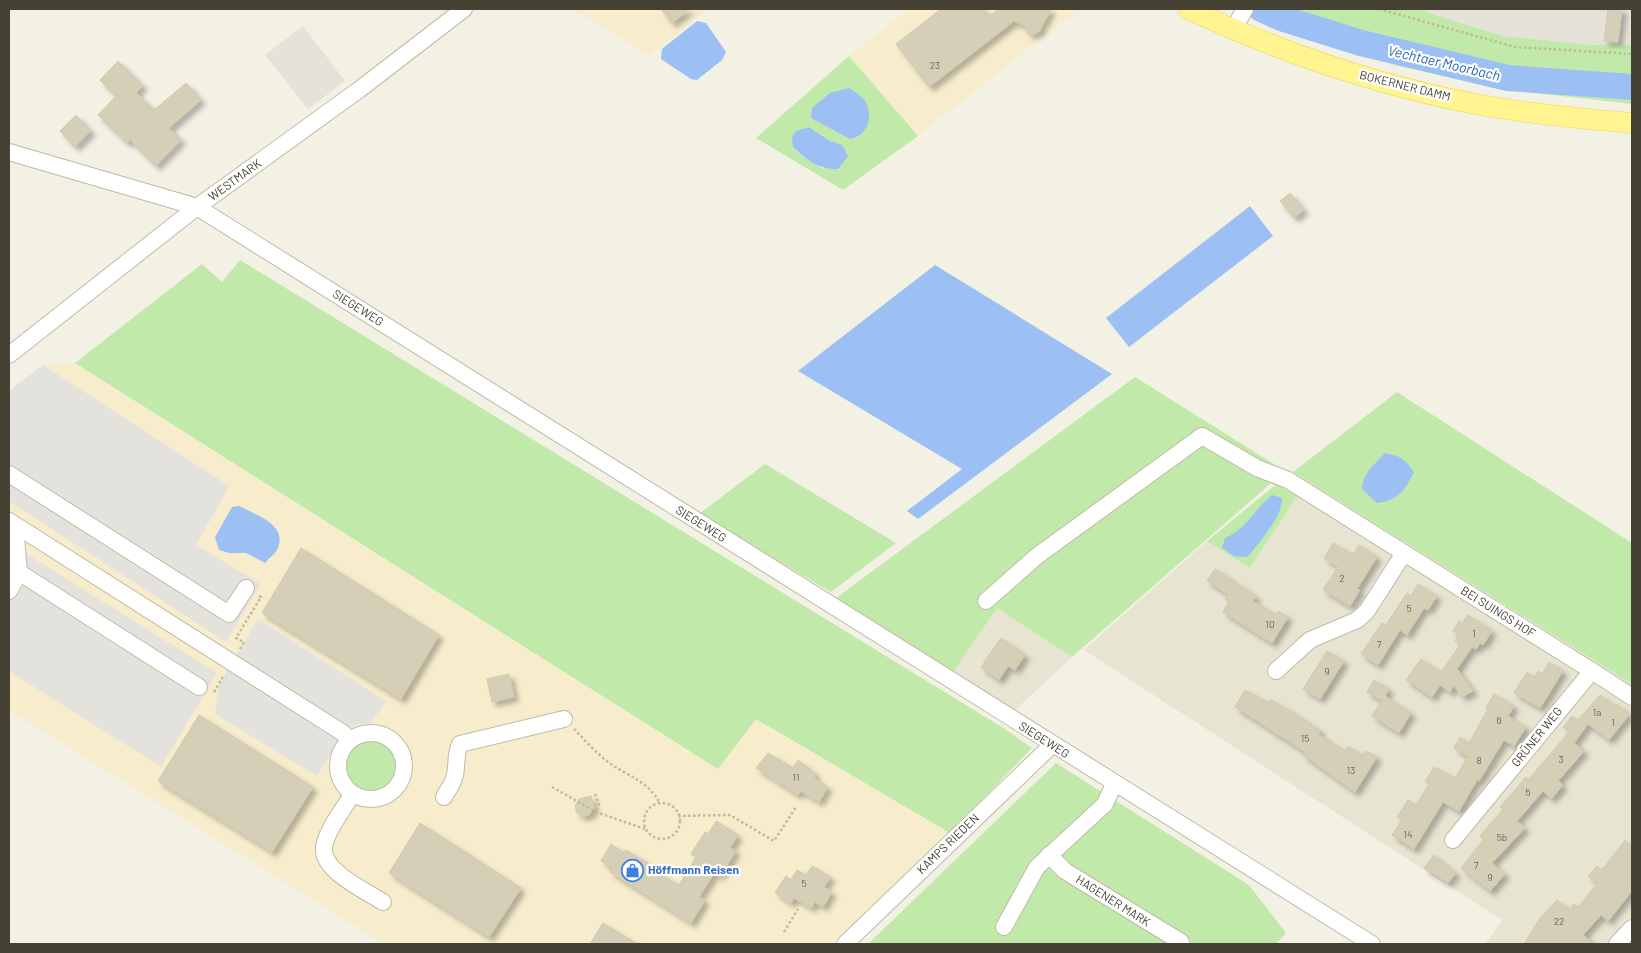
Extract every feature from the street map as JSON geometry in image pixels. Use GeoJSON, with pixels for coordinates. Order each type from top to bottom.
{"type":"FeatureCollection","features":[{"type":"Feature","properties":{"kind":"main road","name":"BOKERNER DAMM"},"geometry":{"type":"LineString","coordinates":[[1188,9],[1233,30],[1293,53],[1373,79],[1485,106],[1632,123]]}},
{"type":"Feature","properties":{"kind":"street","name":"WESTMARK"},"geometry":{"type":"LineString","coordinates":[[9,355],[197,207],[360,89],[464,9]]}},
{"type":"Feature","properties":{"kind":"street"},"geometry":{"type":"LineString","coordinates":[[1233,30],[1244,10]]}},
{"type":"Feature","properties":{"kind":"street","name":"SIEGEWEG"},"geometry":{"type":"LineString","coordinates":[[9,152],[197,207],[1114,784],[1372,944]]}},
{"type":"Feature","properties":{"kind":"street","name":"BEI SUINGS HOF"},"geometry":{"type":"LineString","coordinates":[[986,601],[1037,556],[1202,436],[1257,468],[1288,480],[1592,671]]}},
{"type":"Feature","properties":{"kind":"street"},"geometry":{"type":"LineString","coordinates":[[9,474],[229,614],[246,588]]}},
{"type":"Feature","properties":{"kind":"street"},"geometry":{"type":"LineString","coordinates":[[9,591],[14,570],[12,523]]}},
{"type":"Feature","properties":{"kind":"street"},"geometry":{"type":"LineString","coordinates":[[12,523],[344,733],[349,740]]}},
{"type":"Feature","properties":{"kind":"street"},"geometry":{"type":"LineString","coordinates":[[1276,671],[1310,640],[1357,620],[1367,611],[1404,553]]}},
{"type":"Feature","properties":{"kind":"street"},"geometry":{"type":"LineString","coordinates":[[14,570],[199,687]]}},
{"type":"Feature","properties":{"kind":"street"},"geometry":{"type":"LineString","coordinates":[[1592,671],[1632,697]]}},
{"type":"Feature","properties":{"kind":"street","name":"GRÜNER WEG"},"geometry":{"type":"LineString","coordinates":[[1453,840],[1592,671]]}},
{"type":"Feature","properties":{"kind":"street"},"geometry":{"type":"LineString","coordinates":[[444,797],[453,782],[457,766],[455,754],[460,744],[564,719]]}},
{"type":"Feature","properties":{"kind":"street"},"geometry":{"type":"LineString","coordinates":[[362,734],[380,734],[395,742],[404,757],[404,774],[397,789],[384,798],[367,800],[352,795],[342,784],[337,769],[339,754],[349,740],[362,734]]}},
{"type":"Feature","properties":{"kind":"street","name":"KAMPS RIEDEN"},"geometry":{"type":"LineString","coordinates":[[845,944],[1052,744]]}},
{"type":"Feature","properties":{"kind":"street"},"geometry":{"type":"LineString","coordinates":[[1004,927],[1037,867],[1105,804],[1114,784]]}},
{"type":"Feature","properties":{"kind":"street"},"geometry":{"type":"LineString","coordinates":[[352,795],[328,834],[323,849],[332,869],[383,902]]}},
{"type":"Feature","properties":{"kind":"street","name":"HAGENER MARK"},"geometry":{"type":"LineString","coordinates":[[1050,855],[1065,871],[1181,942]]}},
{"type":"Feature","properties":{"kind":"street"},"geometry":{"type":"LineString","coordinates":[[1616,944],[1632,928]]}},
{"type":"Feature","properties":{"kind":"path"},"geometry":{"type":"LineString","coordinates":[[1379,9],[1515,46],[1632,54]]}},
{"type":"Feature","properties":{"kind":"path"},"geometry":{"type":"LineString","coordinates":[[199,687],[212,695],[244,642],[236,638],[261,597],[246,588]]}},
{"type":"Feature","properties":{"kind":"path"},"geometry":{"type":"LineString","coordinates":[[564,719],[606,761],[623,773],[637,778],[655,793],[660,804]]}},
{"type":"Feature","properties":{"kind":"path"},"geometry":{"type":"LineString","coordinates":[[552,788],[596,812],[645,829],[654,838],[665,839],[676,833],[680,821],[672,806],[660,804],[646,812],[645,829]]}},
{"type":"Feature","properties":{"kind":"path"},"geometry":{"type":"LineString","coordinates":[[595,794],[599,804],[596,812]]}},
{"type":"Feature","properties":{"kind":"path"},"geometry":{"type":"LineString","coordinates":[[678,816],[730,814],[774,841],[796,807]]}},
{"type":"Feature","properties":{"kind":"path"},"geometry":{"type":"LineString","coordinates":[[784,932],[798,909]]}},
{"type":"Feature","properties":{"kind":"shaded area"},"geometry":{"type":"Polygon","coordinates":[[[574,9],[709,9],[648,56],[574,9]]]}},
{"type":"Feature","properties":{"kind":"shaded area"},"geometry":{"type":"Polygon","coordinates":[[[909,9],[1079,9],[918,136],[849,56],[909,9]]]}},
{"type":"Feature","properties":{"kind":"shaded area"},"geometry":{"type":"Polygon","coordinates":[[[1416,9],[1632,9],[1632,45],[1592,45],[1503,36],[1416,9]]]}},
{"type":"Feature","properties":{"kind":"shaded area"},"geometry":{"type":"Polygon","coordinates":[[[303,26],[345,81],[308,109],[265,55],[303,26]]]}},
{"type":"Feature","properties":{"kind":"shaded area"},"geometry":{"type":"Polygon","coordinates":[[[75,363],[718,769],[755,719],[950,833],[836,944],[384,944],[9,710],[9,391],[43,365],[75,363]]]}},
{"type":"Feature","properties":{"kind":"shaded area"},"geometry":{"type":"Polygon","coordinates":[[[43,365],[229,486],[196,545],[261,584],[226,642],[9,501],[9,391],[43,365]]]}},
{"type":"Feature","properties":{"kind":"shaded area"},"geometry":{"type":"Polygon","coordinates":[[[1293,472],[1632,684],[1632,944],[1485,944],[1502,920],[1084,650],[1207,541],[1250,568],[1297,496],[1283,488],[1293,472]]]}},
{"type":"Feature","properties":{"kind":"shaded area"},"geometry":{"type":"Polygon","coordinates":[[[9,543],[217,673],[161,767],[9,671],[9,543]]]}},
{"type":"Feature","properties":{"kind":"shaded area"},"geometry":{"type":"Polygon","coordinates":[[[997,607],[1072,657],[1012,713],[951,675],[997,607]]]}},
{"type":"Feature","properties":{"kind":"shaded area"},"geometry":{"type":"Polygon","coordinates":[[[258,619],[386,701],[371,723],[355,725],[343,733],[317,776],[215,714],[219,685],[258,619]]]}},
{"type":"Feature","properties":{"kind":"green space"},"geometry":{"type":"Polygon","coordinates":[[[1271,9],[1416,9],[1503,36],[1592,45],[1632,45],[1632,104],[1517,91],[1398,66],[1265,22],[1271,9]]]}},
{"type":"Feature","properties":{"kind":"green space"},"geometry":{"type":"Polygon","coordinates":[[[849,56],[918,136],[843,190],[756,138],[849,56]],[[809,127],[793,147],[803,157],[823,169],[830,141],[809,127]]]}},
{"type":"Feature","properties":{"kind":"green space"},"geometry":{"type":"Polygon","coordinates":[[[240,260],[1005,729],[1032,748],[950,833],[756,719],[718,769],[75,363],[202,264],[222,282],[240,260]]]}},
{"type":"Feature","properties":{"kind":"green space"},"geometry":{"type":"Polygon","coordinates":[[[1135,377],[1285,471],[1072,657],[997,608],[951,675],[836,598],[1135,377]]]}},
{"type":"Feature","properties":{"kind":"green space"},"geometry":{"type":"Polygon","coordinates":[[[1397,392],[1632,543],[1632,684],[1293,472],[1397,392]]]}},
{"type":"Feature","properties":{"kind":"green space"},"geometry":{"type":"Polygon","coordinates":[[[765,464],[896,543],[831,592],[699,514],[765,464]]]}},
{"type":"Feature","properties":{"kind":"green space"},"geometry":{"type":"Polygon","coordinates":[[[1279,482],[1283,488],[1297,496],[1250,568],[1207,541],[1279,482]]]}},
{"type":"Feature","properties":{"kind":"green space"},"geometry":{"type":"Polygon","coordinates":[[[371,741],[385,745],[393,753],[397,767],[393,781],[385,789],[371,793],[357,789],[349,781],[345,767],[349,753],[357,745],[371,741]]]}},
{"type":"Feature","properties":{"kind":"green space"},"geometry":{"type":"Polygon","coordinates":[[[1056,763],[1249,885],[1286,933],[1276,944],[868,944],[1056,763]]]}},
{"type":"Feature","properties":{"kind":"water"},"geometry":{"type":"Polygon","coordinates":[[[697,21],[706,23],[726,52],[722,60],[697,80],[691,79],[661,59],[662,49],[697,21]]]}},
{"type":"Feature","properties":{"kind":"water"},"geometry":{"type":"Polygon","coordinates":[[[849,88],[864,99],[869,113],[868,124],[865,129],[861,134],[850,139],[811,118],[812,108],[830,93],[849,88]]]}},
{"type":"Feature","properties":{"kind":"water"},"geometry":{"type":"Polygon","coordinates":[[[809,127],[830,141],[842,145],[848,156],[838,169],[818,166],[793,147],[792,138],[796,131],[809,127]]]}},
{"type":"Feature","properties":{"kind":"water"},"geometry":{"type":"Polygon","coordinates":[[[1250,206],[1273,236],[1129,347],[1106,318],[1250,206]]]}},
{"type":"Feature","properties":{"kind":"water"},"geometry":{"type":"Polygon","coordinates":[[[935,265],[1112,374],[918,519],[907,511],[962,469],[798,371],[935,265]]]}},
{"type":"Feature","properties":{"kind":"water"},"geometry":{"type":"Polygon","coordinates":[[[1385,453],[1402,459],[1414,472],[1400,494],[1390,500],[1377,503],[1362,489],[1364,479],[1370,469],[1385,453]]]}},
{"type":"Feature","properties":{"kind":"water"},"geometry":{"type":"Polygon","coordinates":[[[1272,495],[1282,498],[1282,505],[1270,529],[1248,557],[1234,556],[1222,548],[1225,538],[1239,530],[1272,495]]]}},
{"type":"Feature","properties":{"kind":"water"},"geometry":{"type":"Polygon","coordinates":[[[239,506],[268,521],[278,533],[280,540],[278,548],[265,563],[246,553],[229,553],[219,550],[215,537],[232,507],[239,506]]]}},
{"type":"Feature","properties":{"kind":"building"},"geometry":{"type":"Polygon","coordinates":[[[661,9],[690,9],[672,23],[661,9]]]}},
{"type":"Feature","properties":{"kind":"building"},"geometry":{"type":"Polygon","coordinates":[[[941,9],[984,9],[990,16],[999,9],[1051,9],[1039,32],[1029,35],[1025,26],[1014,21],[929,87],[896,44],[941,9]]]}},
{"type":"Feature","properties":{"kind":"building"},"geometry":{"type":"Polygon","coordinates":[[[1608,9],[1622,9],[1618,42],[1604,41],[1608,9]]]}},
{"type":"Feature","properties":{"kind":"building"},"geometry":{"type":"Polygon","coordinates":[[[118,61],[143,86],[136,93],[154,110],[186,83],[201,100],[169,128],[181,140],[156,166],[130,140],[127,143],[98,115],[116,96],[100,80],[118,61]]]}},
{"type":"Feature","properties":{"kind":"building"},"geometry":{"type":"Polygon","coordinates":[[[76,115],[91,131],[75,147],[60,131],[76,115]]]}},
{"type":"Feature","properties":{"kind":"building"},"geometry":{"type":"Polygon","coordinates":[[[1290,193],[1304,210],[1294,218],[1280,201],[1290,193]]]}},
{"type":"Feature","properties":{"kind":"building"},"geometry":{"type":"Polygon","coordinates":[[[1333,543],[1353,555],[1359,545],[1377,557],[1357,589],[1360,590],[1350,606],[1323,590],[1338,567],[1324,558],[1333,543]]]}},
{"type":"Feature","properties":{"kind":"building"},"geometry":{"type":"Polygon","coordinates":[[[301,548],[439,635],[401,699],[262,613],[301,548]]]}},
{"type":"Feature","properties":{"kind":"building"},"geometry":{"type":"Polygon","coordinates":[[[1215,569],[1256,596],[1253,601],[1276,615],[1278,611],[1288,617],[1272,643],[1223,612],[1229,602],[1225,599],[1228,594],[1207,581],[1215,569]]]}},
{"type":"Feature","properties":{"kind":"building"},"geometry":{"type":"Polygon","coordinates":[[[1418,584],[1437,596],[1428,610],[1424,608],[1407,635],[1400,630],[1378,665],[1361,654],[1382,623],[1386,625],[1407,593],[1411,596],[1418,584]]]}},
{"type":"Feature","properties":{"kind":"building"},"geometry":{"type":"Polygon","coordinates":[[[1468,615],[1492,631],[1483,645],[1480,643],[1476,649],[1472,647],[1457,669],[1473,691],[1462,697],[1454,685],[1450,692],[1440,685],[1432,697],[1406,680],[1421,659],[1441,672],[1460,645],[1455,641],[1459,635],[1453,631],[1459,621],[1462,623],[1468,615]]]}},
{"type":"Feature","properties":{"kind":"building"},"geometry":{"type":"Polygon","coordinates":[[[1001,638],[1025,655],[1015,670],[1008,666],[999,680],[981,667],[1001,638]]]}},
{"type":"Feature","properties":{"kind":"building"},"geometry":{"type":"Polygon","coordinates":[[[1327,651],[1344,661],[1320,699],[1303,689],[1327,651]]]}},
{"type":"Feature","properties":{"kind":"building"},"geometry":{"type":"Polygon","coordinates":[[[1549,662],[1563,671],[1540,708],[1514,693],[1527,672],[1535,677],[1538,671],[1542,674],[1549,662]]]}},
{"type":"Feature","properties":{"kind":"building"},"geometry":{"type":"Polygon","coordinates":[[[509,674],[514,697],[492,702],[487,679],[509,674]]]}},
{"type":"Feature","properties":{"kind":"building"},"geometry":{"type":"Polygon","coordinates":[[[1374,680],[1389,689],[1385,696],[1411,713],[1399,733],[1372,716],[1382,701],[1367,692],[1374,680]]]}},
{"type":"Feature","properties":{"kind":"building"},"geometry":{"type":"Polygon","coordinates":[[[1245,690],[1269,703],[1271,700],[1291,711],[1321,731],[1318,734],[1345,751],[1348,746],[1363,755],[1366,751],[1377,757],[1355,792],[1303,755],[1305,752],[1235,707],[1245,690]]]}},
{"type":"Feature","properties":{"kind":"building"},"geometry":{"type":"Polygon","coordinates":[[[1494,694],[1514,706],[1508,716],[1526,727],[1514,746],[1504,740],[1459,811],[1443,802],[1414,849],[1392,835],[1402,820],[1397,817],[1408,800],[1416,805],[1429,784],[1425,782],[1434,767],[1455,778],[1468,757],[1454,748],[1460,737],[1469,743],[1494,694]]]}},
{"type":"Feature","properties":{"kind":"building"},"geometry":{"type":"Polygon","coordinates":[[[1600,695],[1615,707],[1617,704],[1629,715],[1609,740],[1588,724],[1574,743],[1584,751],[1558,781],[1563,785],[1551,799],[1543,791],[1517,821],[1525,828],[1492,863],[1505,874],[1490,891],[1461,868],[1484,839],[1480,836],[1503,809],[1500,807],[1526,777],[1529,779],[1569,732],[1563,727],[1572,716],[1578,720],[1600,695]]]}},
{"type":"Feature","properties":{"kind":"building"},"geometry":{"type":"Polygon","coordinates":[[[199,715],[313,787],[272,852],[158,781],[199,715]]]}},
{"type":"Feature","properties":{"kind":"building"},"geometry":{"type":"Polygon","coordinates":[[[768,753],[793,768],[798,760],[816,774],[814,778],[828,787],[819,802],[801,791],[798,795],[756,768],[768,753]]]}},
{"type":"Feature","properties":{"kind":"building"},"geometry":{"type":"Polygon","coordinates":[[[591,796],[594,808],[589,815],[583,816],[577,813],[575,806],[579,799],[591,796]]]}},
{"type":"Feature","properties":{"kind":"building","name":"Höffmann Reisen"},"geometry":{"type":"Polygon","coordinates":[[[716,821],[738,835],[730,848],[736,851],[720,876],[715,872],[699,897],[705,900],[691,923],[610,872],[612,868],[601,861],[611,844],[624,853],[626,850],[648,863],[646,865],[679,885],[696,857],[691,854],[705,832],[708,834],[716,821]]]}},
{"type":"Feature","properties":{"kind":"building"},"geometry":{"type":"Polygon","coordinates":[[[420,823],[521,888],[489,937],[389,873],[420,823]]]}},
{"type":"Feature","properties":{"kind":"building"},"geometry":{"type":"Polygon","coordinates":[[[1625,840],[1632,846],[1632,891],[1608,921],[1601,915],[1583,935],[1593,944],[1524,944],[1540,918],[1557,900],[1569,910],[1574,904],[1578,907],[1598,883],[1588,876],[1597,866],[1602,870],[1625,840]]]}},
{"type":"Feature","properties":{"kind":"building"},"geometry":{"type":"Polygon","coordinates":[[[1434,855],[1456,873],[1448,883],[1424,868],[1434,855]]]}},
{"type":"Feature","properties":{"kind":"building"},"geometry":{"type":"Polygon","coordinates":[[[812,866],[831,877],[824,887],[832,892],[823,907],[815,902],[811,908],[794,898],[791,903],[775,893],[786,876],[791,880],[797,870],[806,875],[812,866]]]}},
{"type":"Feature","properties":{"kind":"building"},"geometry":{"type":"Polygon","coordinates":[[[603,923],[637,944],[590,944],[603,923]]]}},
{"type":"Feature","properties":{"kind":"waterway","name":"Vechtaer Moorbach"},"geometry":{"type":"LineString","coordinates":[[1261,9],[1281,18],[1361,43],[1508,78],[1632,87]]}},
{"type":"Feature","properties":{"kind":"place","name":"Höffmann Reisen"},"geometry":{"type":"Point","coordinates":[632,870]}}]}
